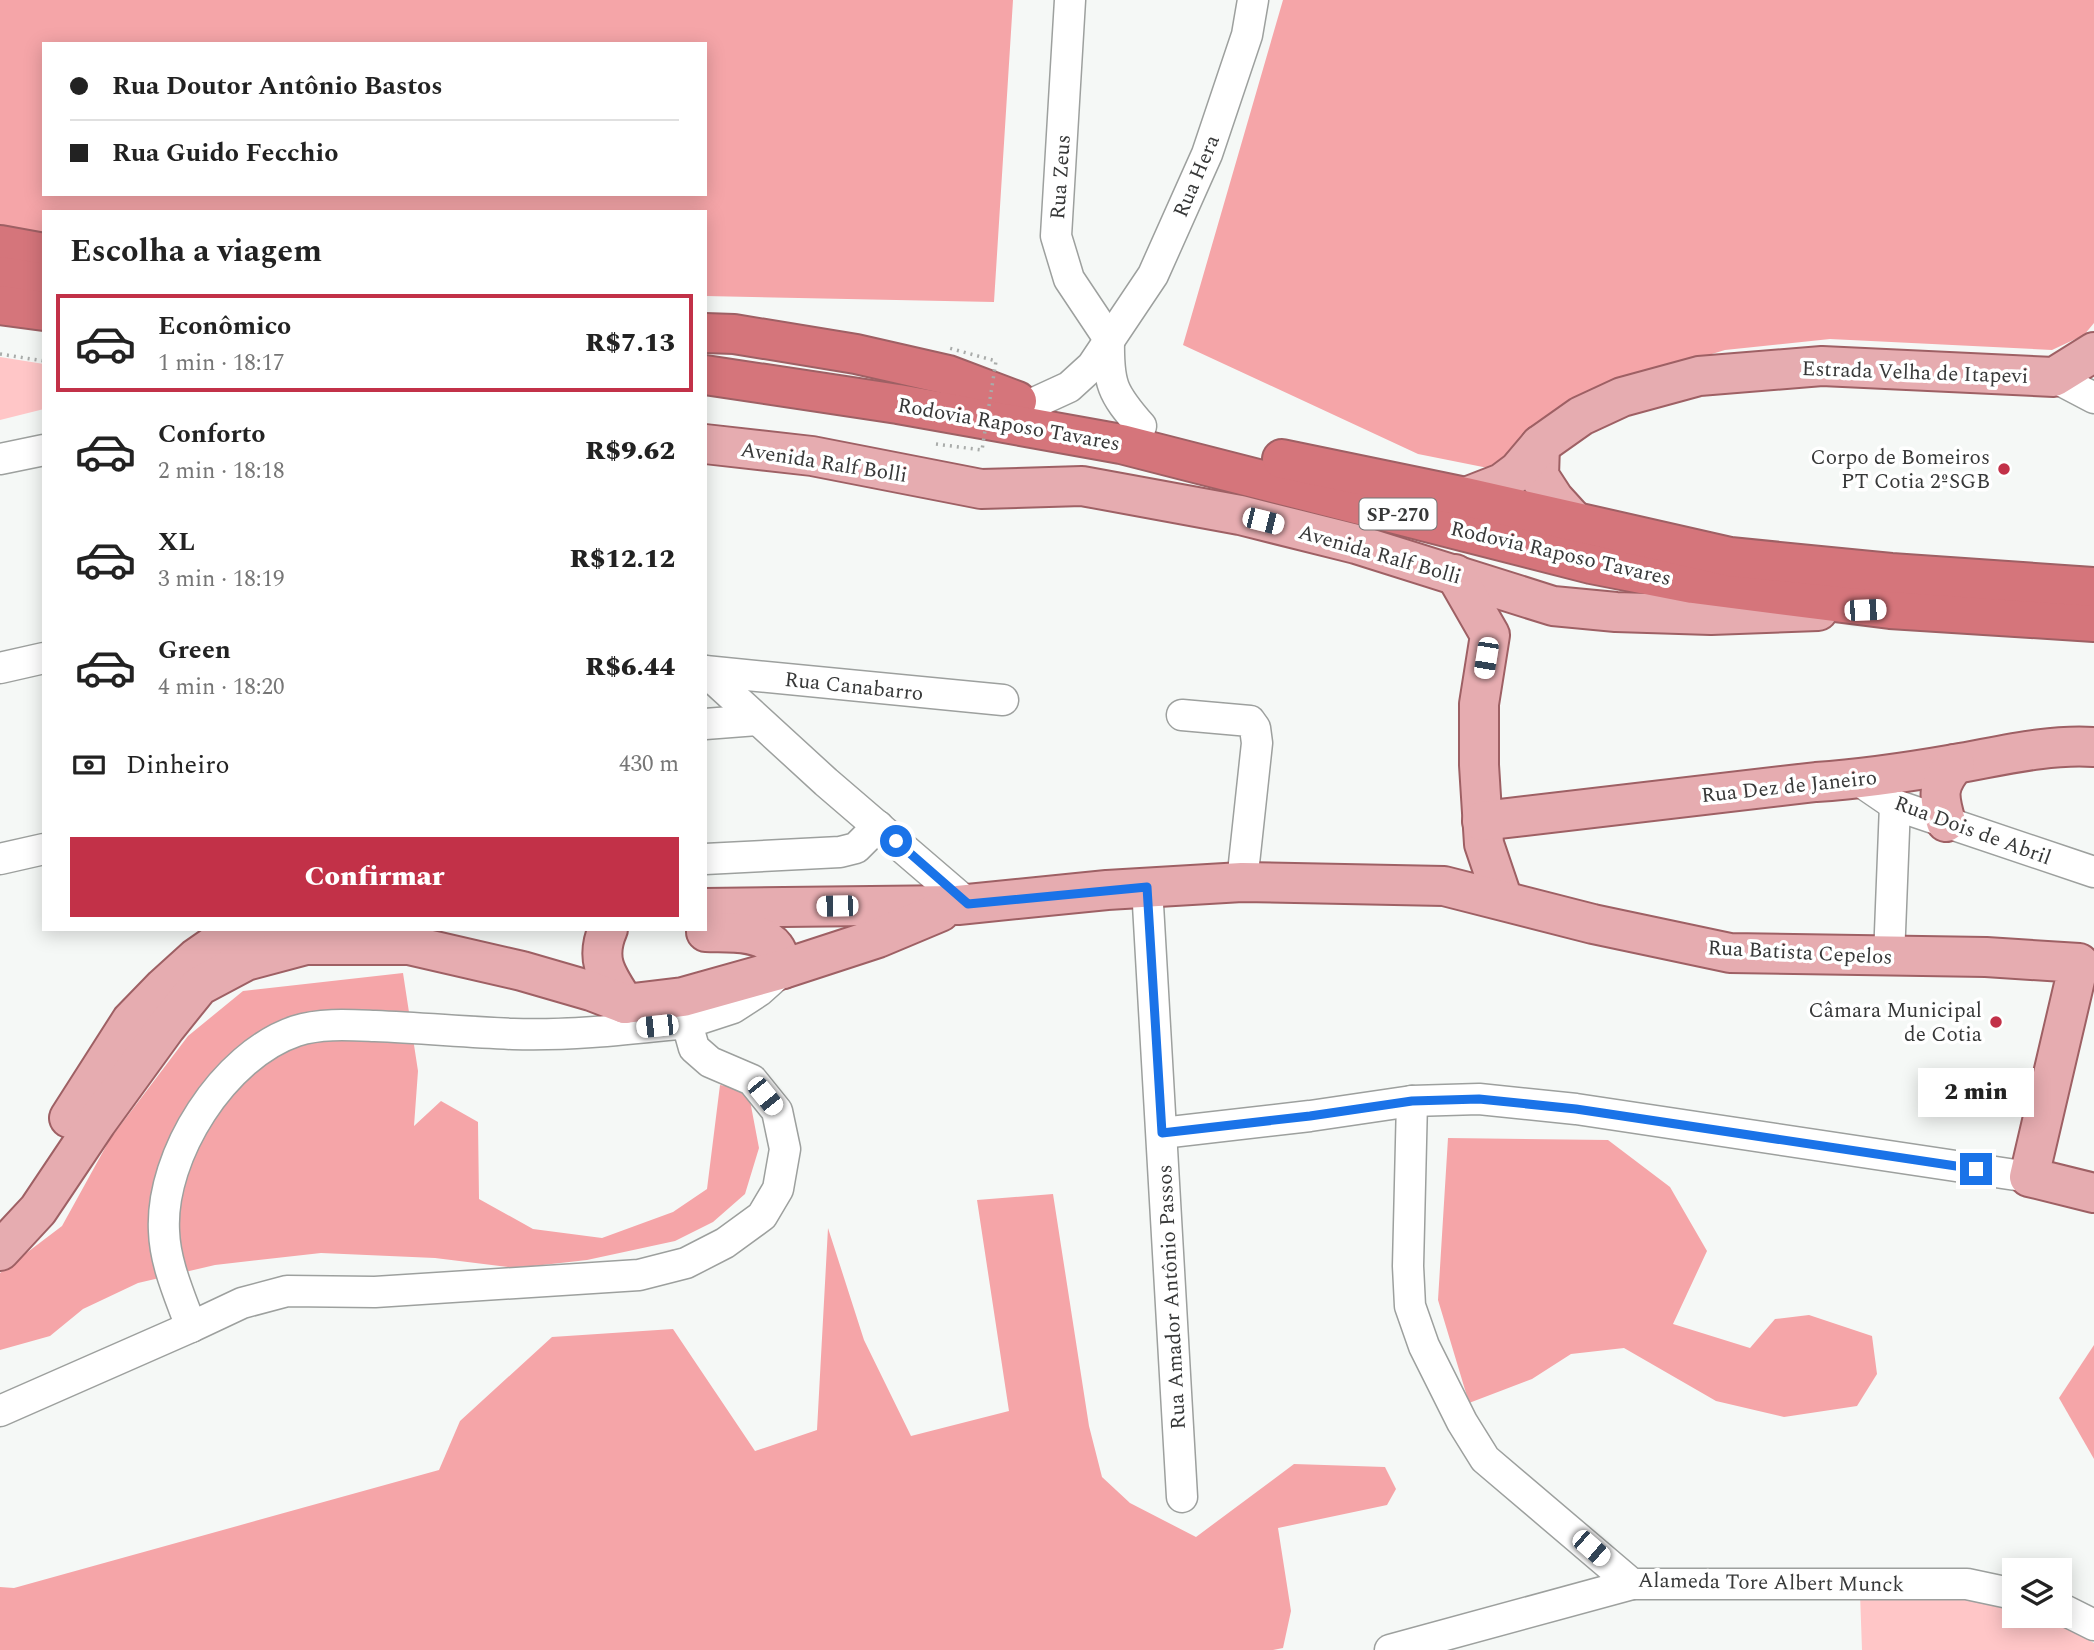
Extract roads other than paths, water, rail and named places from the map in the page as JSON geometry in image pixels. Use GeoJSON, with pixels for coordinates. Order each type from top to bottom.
{"type":"FeatureCollection","features":[{"type":"Feature","properties":{"kind":"highway"},"geometry":{"type":"LineString","coordinates":[[0,245],[42,253]]}},
{"type":"Feature","properties":{"kind":"highway"},"geometry":{"type":"LineString","coordinates":[[0,276],[33,305]]}},
{"type":"Feature","properties":{"kind":"highway"},"geometry":{"type":"LineString","coordinates":[[707,334],[734,334],[856,354],[948,375],[1025,402]]}},
{"type":"Feature","properties":{"kind":"highway","name":"Rodovia Raposo Tavares"},"geometry":{"type":"LineString","coordinates":[[707,356],[1025,402],[1730,557],[2094,587]]}},
{"type":"Feature","properties":{"kind":"highway","name":"Rodovia Raposo Tavares"},"geometry":{"type":"LineString","coordinates":[[707,375],[793,387],[1121,443],[1591,564],[1693,584],[1891,609],[2094,622]]}},
{"type":"Feature","properties":{"kind":"highway"},"geometry":{"type":"LineString","coordinates":[[707,387],[793,387]]}},
{"type":"Feature","properties":{"kind":"main road"},"geometry":{"type":"LineString","coordinates":[[2054,377],[2094,352]]}},
{"type":"Feature","properties":{"kind":"main road","name":"Estrada Velha de Itapevi"},"geometry":{"type":"LineString","coordinates":[[1466,497],[1502,484],[1518,471],[1540,444],[1581,416],[1622,397],[1699,376],[1822,366],[2054,377]]}},
{"type":"Feature","properties":{"kind":"main road","name":"Avenida Ralf Bolli"},"geometry":{"type":"LineString","coordinates":[[707,444],[812,456],[981,489],[1082,486],[1240,515],[1356,544],[1553,606],[1616,612],[1711,615],[1891,609]]}},
{"type":"Feature","properties":{"kind":"main road"},"geometry":{"type":"LineString","coordinates":[[1540,444],[1539,476],[1554,499],[1574,521]]}},
{"type":"Feature","properties":{"kind":"main road"},"geometry":{"type":"LineString","coordinates":[[1455,574],[1490,635],[1479,704],[1479,765],[1483,832],[1503,900]]}},
{"type":"Feature","properties":{"kind":"main road"},"geometry":{"type":"LineString","coordinates":[[1490,635],[1532,600]]}},
{"type":"Feature","properties":{"kind":"main road","name":"Rua Dez de Janeiro"},"geometry":{"type":"LineString","coordinates":[[1483,832],[1816,782],[1857,779],[2009,753],[2078,746],[2094,747]]}},
{"type":"Feature","properties":{"kind":"main road"},"geometry":{"type":"LineString","coordinates":[[1945,822],[1939,798],[1944,778],[1955,764]]}},
{"type":"Feature","properties":{"kind":"main road"},"geometry":{"type":"LineString","coordinates":[[1444,886],[1483,832]]}},
{"type":"Feature","properties":{"kind":"main road","name":"Rua Batista Cepelos"},"geometry":{"type":"LineString","coordinates":[[963,904],[1147,887],[1242,882],[1444,886],[1593,924],[1730,953],[1986,957],[2087,964]]}},
{"type":"Feature","properties":{"kind":"main road"},"geometry":{"type":"LineString","coordinates":[[707,923],[963,904]]}},
{"type":"Feature","properties":{"kind":"main road"},"geometry":{"type":"LineString","coordinates":[[0,1251],[38,1210],[104,1111],[200,986],[246,961],[306,945],[409,945],[522,971],[625,1004],[685,1010],[783,969],[878,937],[963,904]]}},
{"type":"Feature","properties":{"kind":"main road"},"geometry":{"type":"LineString","coordinates":[[707,924],[764,939],[776,948],[783,969]]}},
{"type":"Feature","properties":{"kind":"main road"},"geometry":{"type":"LineString","coordinates":[[0,1212],[14,1198],[131,1021],[196,958],[219,943],[264,931]]}},
{"type":"Feature","properties":{"kind":"main road"},"geometry":{"type":"LineString","coordinates":[[607,931],[601,953],[605,973],[625,1004]]}},
{"type":"Feature","properties":{"kind":"main road"},"geometry":{"type":"LineString","coordinates":[[685,1010],[705,974],[708,953],[706,931]]}},
{"type":"Feature","properties":{"kind":"main road"},"geometry":{"type":"LineString","coordinates":[[2087,964],[2029,1177],[2094,1194]]}},
{"type":"Feature","properties":{"kind":"street","name":"Rua Zeus"},"geometry":{"type":"LineString","coordinates":[[1070,0],[1056,236],[1069,279],[1109,339]]}},
{"type":"Feature","properties":{"kind":"street","name":"Rua Hera"},"geometry":{"type":"LineString","coordinates":[[1025,402],[1069,387],[1092,366],[1153,275],[1207,155],[1247,35],[1253,0]]}},
{"type":"Feature","properties":{"kind":"street"},"geometry":{"type":"LineString","coordinates":[[1109,339],[1108,371],[1117,398],[1141,426]]}},
{"type":"Feature","properties":{"kind":"street"},"geometry":{"type":"LineString","coordinates":[[2054,377],[2094,398]]}},
{"type":"Feature","properties":{"kind":"street"},"geometry":{"type":"LineString","coordinates":[[0,459],[42,450]]}},
{"type":"Feature","properties":{"kind":"street"},"geometry":{"type":"LineString","coordinates":[[0,668],[42,658]]}},
{"type":"Feature","properties":{"kind":"street","name":"Rua Canabarro"},"geometry":{"type":"LineString","coordinates":[[707,671],[1003,700]]}},
{"type":"Feature","properties":{"kind":"street"},"geometry":{"type":"LineString","coordinates":[[707,673],[963,904]]}},
{"type":"Feature","properties":{"kind":"street"},"geometry":{"type":"LineString","coordinates":[[1182,715],[1250,721],[1255,728],[1257,743],[1242,882]]}},
{"type":"Feature","properties":{"kind":"street"},"geometry":{"type":"LineString","coordinates":[[707,724],[757,720]]}},
{"type":"Feature","properties":{"kind":"street","name":"Rua Dois de Abril"},"geometry":{"type":"LineString","coordinates":[[1857,779],[1895,805],[2094,872]]}},
{"type":"Feature","properties":{"kind":"street"},"geometry":{"type":"LineString","coordinates":[[1889,957],[1895,805]]}},
{"type":"Feature","properties":{"kind":"street"},"geometry":{"type":"LineString","coordinates":[[707,859],[840,852],[856,848],[878,825]]}},
{"type":"Feature","properties":{"kind":"street"},"geometry":{"type":"LineString","coordinates":[[0,859],[42,849]]}},
{"type":"Feature","properties":{"kind":"street","name":"Rua Amador Antônio Passos"},"geometry":{"type":"LineString","coordinates":[[1147,887],[1182,1497]]}},
{"type":"Feature","properties":{"kind":"street"},"geometry":{"type":"LineString","coordinates":[[0,1411],[191,1327],[242,1303],[287,1291],[375,1292],[639,1275],[686,1263],[725,1243],[762,1216],[778,1189],[785,1149],[778,1111],[752,1080],[710,1062],[694,1048],[685,1010],[590,1033],[515,1034],[344,1025],[298,1030],[260,1048],[226,1079],[200,1113],[178,1157],[167,1197],[164,1230],[169,1265],[191,1327]]}},
{"type":"Feature","properties":{"kind":"street"},"geometry":{"type":"LineString","coordinates":[[1162,1133],[1412,1101],[1479,1099],[1576,1109],[2029,1177]]}},
{"type":"Feature","properties":{"kind":"street","name":"Alameda Tore Albert Munck"},"geometry":{"type":"LineString","coordinates":[[1412,1101],[1408,1266],[1410,1306],[1424,1346],[1462,1422],[1485,1459],[1632,1584],[1967,1584],[2002,1591]]}},
{"type":"Feature","properties":{"kind":"street"},"geometry":{"type":"LineString","coordinates":[[1390,1650],[1632,1584]]}},
{"type":"Feature","properties":{"kind":"street"},"geometry":{"type":"LineString","coordinates":[[2072,1614],[2094,1625]]}},
{"type":"Feature","properties":{"kind":"place","name":"Corpo de Bomeiros PT Cotia 2ºSGB"},"geometry":{"type":"Point","coordinates":[2004,469]}},
{"type":"Feature","properties":{"kind":"place","name":"Câmara Municipal de Cotia"},"geometry":{"type":"Point","coordinates":[1996,1022]}}]}
